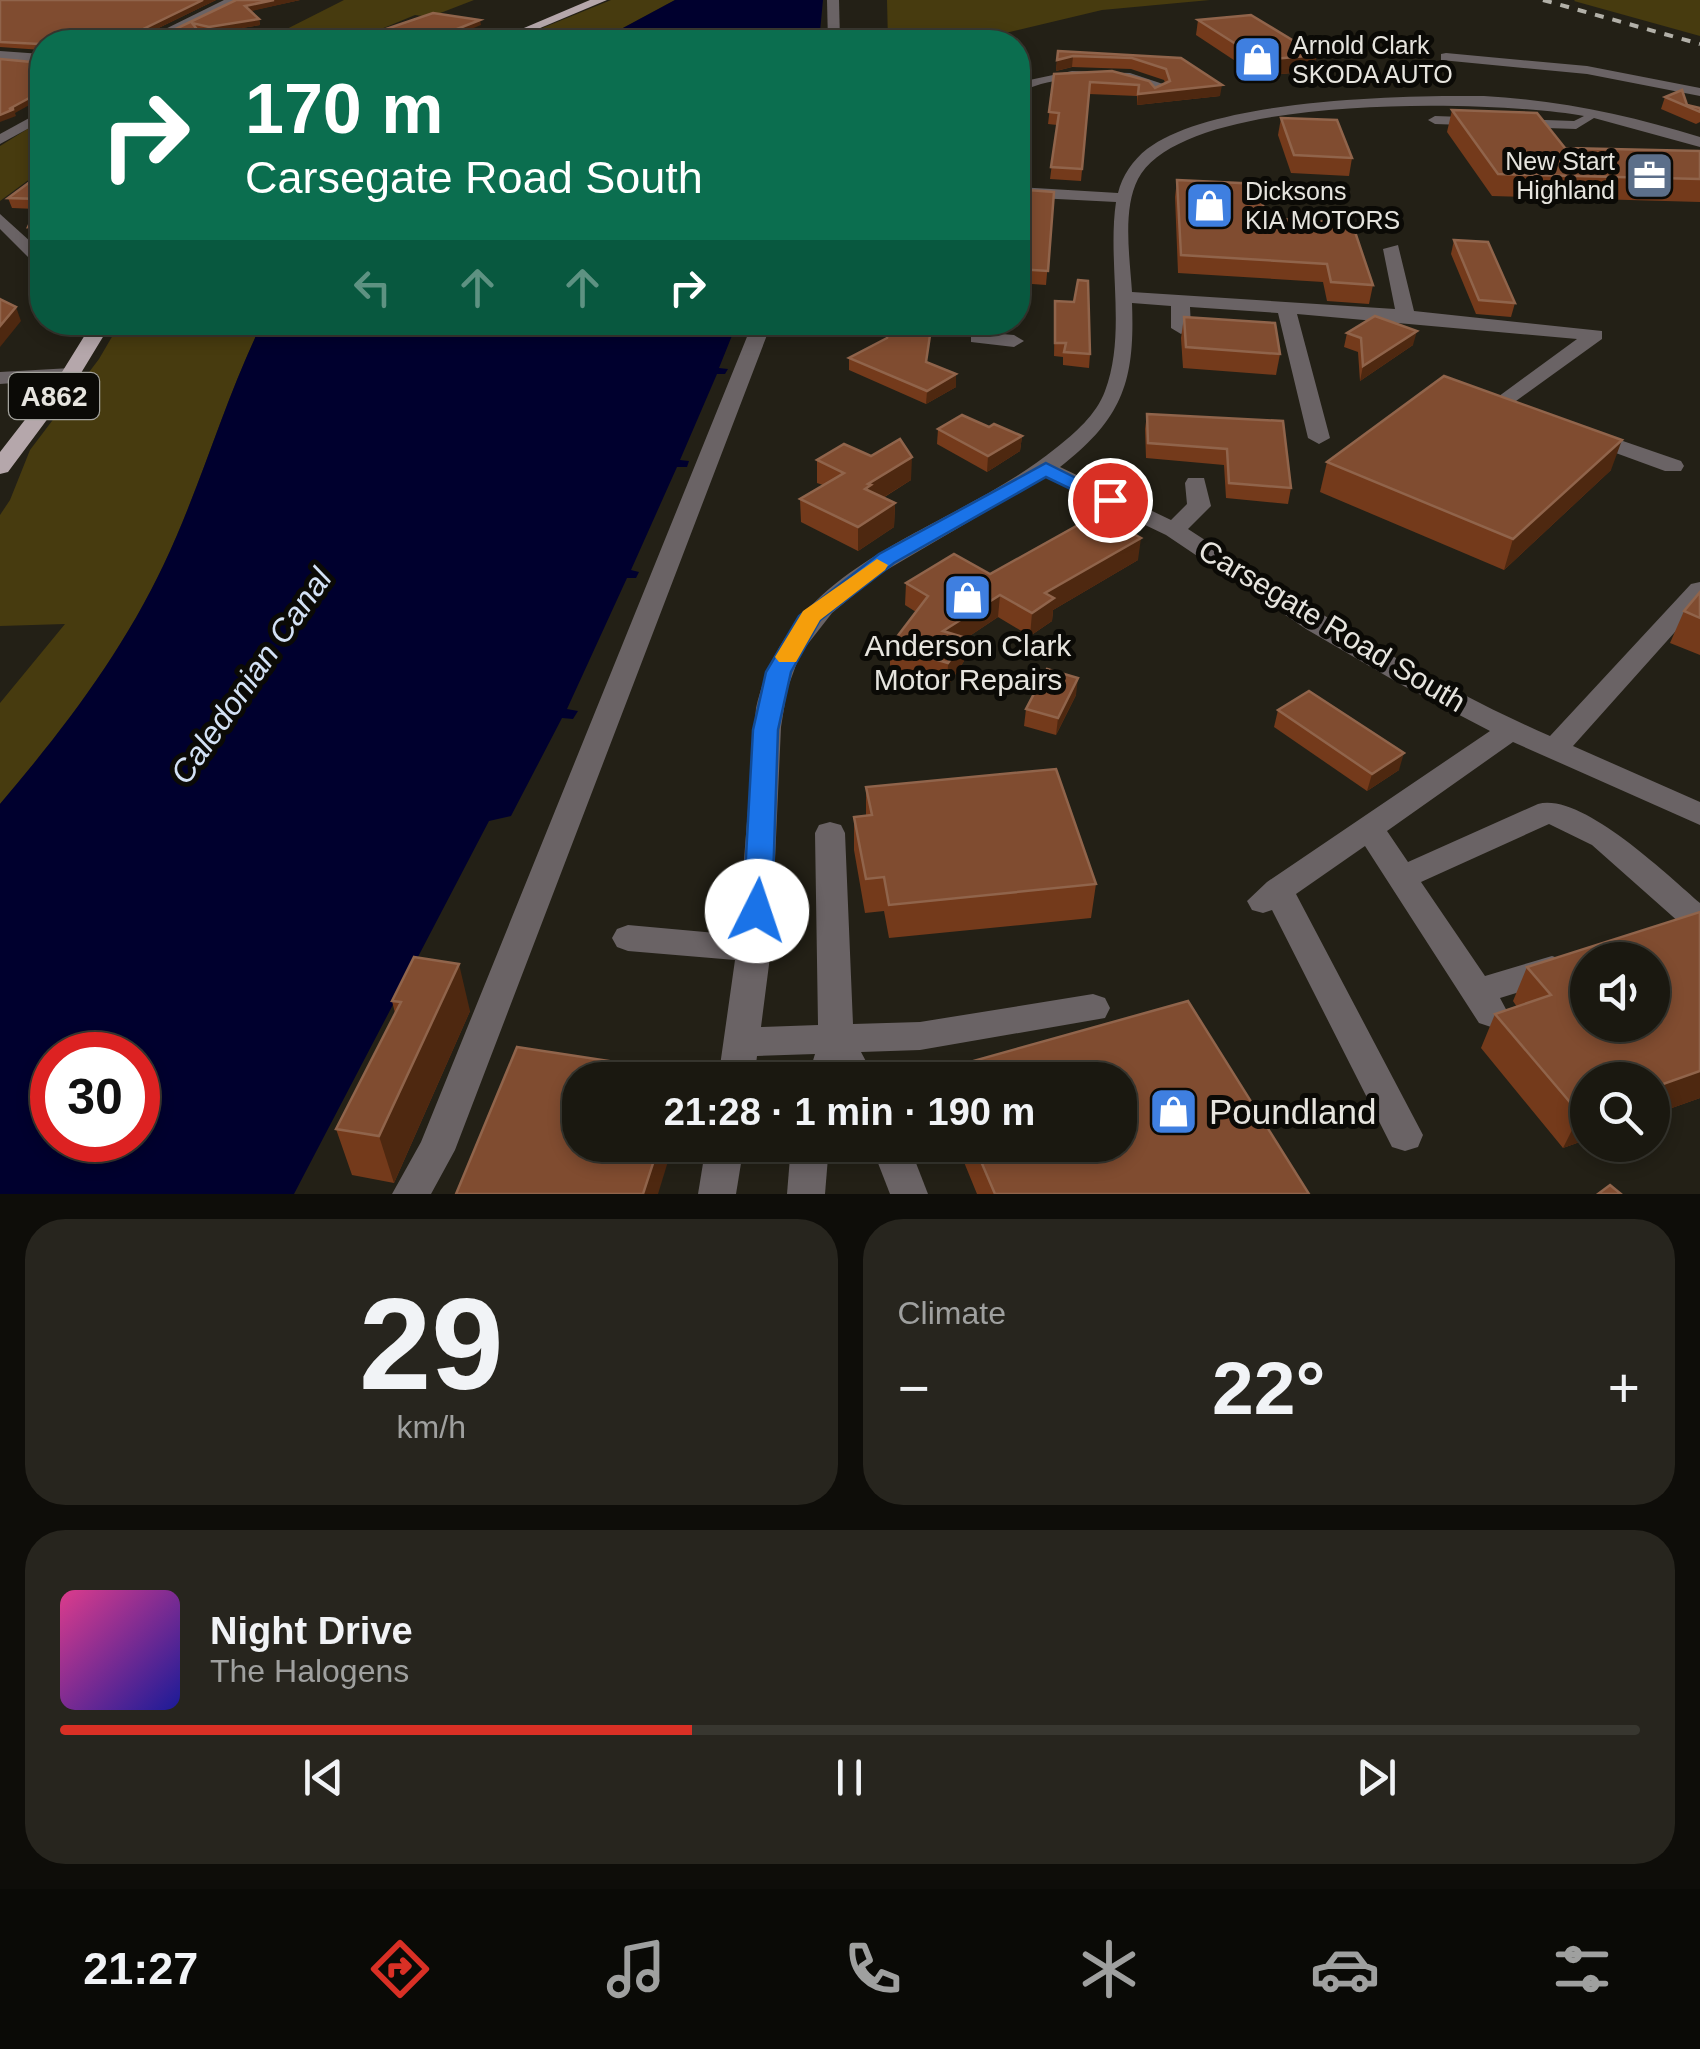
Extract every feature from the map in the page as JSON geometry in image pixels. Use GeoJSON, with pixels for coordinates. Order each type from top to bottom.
{"type":"FeatureCollection","features":[{"type":"Feature","properties":{"kind":"main road"},"geometry":{"type":"LineString","coordinates":[[527,30],[601,0]]}},
{"type":"Feature","properties":{"kind":"main road","name":"A862"},"geometry":{"type":"LineString","coordinates":[[0,466],[71,374],[96,335]]}},
{"type":"Feature","properties":{"kind":"street"},"geometry":{"type":"LineString","coordinates":[[170,30],[234,0]]}},
{"type":"Feature","properties":{"kind":"street"},"geometry":{"type":"LineString","coordinates":[[834,0],[834,30]]}},
{"type":"Feature","properties":{"kind":"street"},"geometry":{"type":"LineString","coordinates":[[0,56],[30,57]]}},
{"type":"Feature","properties":{"kind":"street"},"geometry":{"type":"LineString","coordinates":[[1446,58],[1559,80],[1700,92]]}},
{"type":"Feature","properties":{"kind":"street"},"geometry":{"type":"LineString","coordinates":[[1030,82],[1057,74],[1128,78],[1149,81],[1158,87],[1158,93]]}},
{"type":"Feature","properties":{"kind":"street"},"geometry":{"type":"LineString","coordinates":[[1511,90],[1559,80]]}},
{"type":"Feature","properties":{"kind":"street"},"geometry":{"type":"LineString","coordinates":[[739,1062],[755,949],[766,730],[778,672],[811,616],[886,558],[1046,469],[1102,416],[1118,389],[1125,198],[1138,164],[1155,148],[1208,128],[1376,100],[1467,91],[1595,112],[1700,142]]}},
{"type":"Feature","properties":{"kind":"street"},"geometry":{"type":"LineString","coordinates":[[1435,120],[1583,124],[1595,112]]}},
{"type":"Feature","properties":{"kind":"street"},"geometry":{"type":"LineString","coordinates":[[0,140],[30,122]]}},
{"type":"Feature","properties":{"kind":"street"},"geometry":{"type":"LineString","coordinates":[[1030,193],[1125,198]]}},
{"type":"Feature","properties":{"kind":"street"},"geometry":{"type":"LineString","coordinates":[[0,219],[30,249]]}},
{"type":"Feature","properties":{"kind":"street"},"geometry":{"type":"LineString","coordinates":[[1392,249],[1406,316]]}},
{"type":"Feature","properties":{"kind":"street"},"geometry":{"type":"LineString","coordinates":[[1123,297],[1439,318],[1595,335],[1501,402],[1673,466]]}},
{"type":"Feature","properties":{"kind":"street"},"geometry":{"type":"LineString","coordinates":[[1180,301],[1181,328]]}},
{"type":"Feature","properties":{"kind":"street"},"geometry":{"type":"LineString","coordinates":[[1286,308],[1320,438]]}},
{"type":"Feature","properties":{"kind":"street"},"geometry":{"type":"LineString","coordinates":[[411,1194],[436,1150],[757,335]]}},
{"type":"Feature","properties":{"kind":"street"},"geometry":{"type":"LineString","coordinates":[[979,335],[978,338],[1014,341]]}},
{"type":"Feature","properties":{"kind":"street"},"geometry":{"type":"LineString","coordinates":[[0,378],[71,374]]}},
{"type":"Feature","properties":{"kind":"street","name":"Carsegate Road South"},"geometry":{"type":"LineString","coordinates":[[1046,469],[1174,530],[1409,678],[1512,730],[1700,814]]}},
{"type":"Feature","properties":{"kind":"street"},"geometry":{"type":"LineString","coordinates":[[1174,530],[1199,506],[1196,483]]}},
{"type":"Feature","properties":{"kind":"street"},"geometry":{"type":"LineString","coordinates":[[1555,750],[1700,589]]}},
{"type":"Feature","properties":{"kind":"street","name":"Carsegate Road South"},"geometry":{"type":"LineString","coordinates":[[1405,1134],[1271,896],[1512,730]]}},
{"type":"Feature","properties":{"kind":"street"},"geometry":{"type":"LineString","coordinates":[[1404,878],[1549,812],[1603,837],[1700,923]]}},
{"type":"Feature","properties":{"kind":"street"},"geometry":{"type":"LineString","coordinates":[[1369,828],[1484,1002],[1570,966]]}},
{"type":"Feature","properties":{"kind":"street"},"geometry":{"type":"LineString","coordinates":[[830,833],[836,1042],[830,1062]]}},
{"type":"Feature","properties":{"kind":"street"},"geometry":{"type":"LineString","coordinates":[[1663,935],[1700,923]]}},
{"type":"Feature","properties":{"kind":"street"},"geometry":{"type":"LineString","coordinates":[[628,938],[755,949]]}},
{"type":"Feature","properties":{"kind":"street"},"geometry":{"type":"LineString","coordinates":[[742,1042],[836,1042],[920,1036],[1093,1008]]}},
{"type":"Feature","properties":{"kind":"street"},"geometry":{"type":"LineString","coordinates":[[836,1042],[848,1062]]}},
{"type":"Feature","properties":{"kind":"street"},"geometry":{"type":"LineString","coordinates":[[717,1194],[722,1162]]}},
{"type":"Feature","properties":{"kind":"street"},"geometry":{"type":"LineString","coordinates":[[806,1194],[809,1162]]}},
{"type":"Feature","properties":{"kind":"street"},"geometry":{"type":"LineString","coordinates":[[897,1162],[909,1194]]}},
{"type":"Feature","properties":{"kind":"shaded area"},"geometry":{"type":"Polygon","coordinates":[[[344,0],[474,0],[430,17],[415,15],[379,30],[285,30],[344,0]]]}},
{"type":"Feature","properties":{"kind":"shaded area"},"geometry":{"type":"Polygon","coordinates":[[[611,0],[675,0],[619,30],[537,30],[611,0]]]}},
{"type":"Feature","properties":{"kind":"shaded area"},"geometry":{"type":"Polygon","coordinates":[[[887,0],[1210,0],[1102,10],[1018,30],[888,30],[887,0]]]}},
{"type":"Feature","properties":{"kind":"shaded area"},"geometry":{"type":"Polygon","coordinates":[[[1575,0],[1700,0],[1700,36],[1574,1],[1575,0]]]}},
{"type":"Feature","properties":{"kind":"shaded area"},"geometry":{"type":"Polygon","coordinates":[[[30,127],[30,179],[0,201],[0,146],[30,127]]]}},
{"type":"Feature","properties":{"kind":"shaded area"},"geometry":{"type":"Polygon","coordinates":[[[113,335],[257,335],[177,534],[130,629],[90,690],[0,804],[0,703],[65,624],[0,626],[0,515],[30,450],[113,335]]]}},
{"type":"Feature","properties":{"kind":"water"},"geometry":{"type":"Polygon","coordinates":[[[675,0],[823,0],[820,30],[619,30],[675,0]]]}},
{"type":"Feature","properties":{"kind":"water","name":"Caledonian Canal"},"geometry":{"type":"Polygon","coordinates":[[[256,335],[732,335],[719,368],[728,369],[725,374],[717,374],[680,460],[689,461],[687,467],[677,467],[631,570],[639,572],[636,578],[627,578],[567,709],[578,711],[573,719],[562,718],[511,816],[489,821],[294,1194],[0,1194],[0,804],[90,690],[130,629],[164,564],[256,335]]]}},
{"type":"Feature","properties":{"kind":"building"},"geometry":{"type":"Polygon","coordinates":[[[0,0],[203,0],[141,30],[30,30],[30,44],[0,42],[0,0]]]}},
{"type":"Feature","properties":{"kind":"building"},"geometry":{"type":"Polygon","coordinates":[[[236,0],[274,0],[245,6],[259,19],[209,27],[192,23],[198,30],[173,30],[236,0]]]}},
{"type":"Feature","properties":{"kind":"building"},"geometry":{"type":"Polygon","coordinates":[[[433,13],[480,20],[455,30],[383,30],[433,13]]]}},
{"type":"Feature","properties":{"kind":"building"},"geometry":{"type":"Polygon","coordinates":[[[1251,15],[1317,55],[1261,60],[1198,20],[1251,15]]]}},
{"type":"Feature","properties":{"kind":"building"},"geometry":{"type":"Polygon","coordinates":[[[1058,51],[1181,58],[1222,85],[1138,94],[1139,85],[1090,82],[1082,169],[1051,167],[1059,113],[1049,112],[1054,74],[1112,71],[1149,81],[1155,88],[1170,81],[1166,69],[1132,58],[1073,56],[1057,60],[1058,51]]]}},
{"type":"Feature","properties":{"kind":"building"},"geometry":{"type":"Polygon","coordinates":[[[0,59],[30,62],[30,98],[0,115],[0,59]]]}},
{"type":"Feature","properties":{"kind":"building"},"geometry":{"type":"Polygon","coordinates":[[[1682,90],[1687,105],[1700,108],[1700,112],[1665,97],[1682,90]]]}},
{"type":"Feature","properties":{"kind":"building"},"geometry":{"type":"Polygon","coordinates":[[[1452,110],[1537,113],[1565,148],[1700,151],[1700,179],[1498,174],[1452,110]]]}},
{"type":"Feature","properties":{"kind":"building"},"geometry":{"type":"Polygon","coordinates":[[[1281,118],[1337,120],[1352,158],[1294,155],[1281,118]]]}},
{"type":"Feature","properties":{"kind":"building"},"geometry":{"type":"Polygon","coordinates":[[[1177,180],[1260,184],[1265,218],[1352,223],[1373,285],[1331,282],[1327,264],[1181,255],[1177,180]]]}},
{"type":"Feature","properties":{"kind":"building"},"geometry":{"type":"Polygon","coordinates":[[[30,182],[30,199],[8,198],[30,182]]]}},
{"type":"Feature","properties":{"kind":"building"},"geometry":{"type":"Polygon","coordinates":[[[1030,190],[1054,192],[1048,271],[1030,270],[1030,190]]]}},
{"type":"Feature","properties":{"kind":"building"},"geometry":{"type":"Polygon","coordinates":[[[1454,240],[1488,242],[1515,303],[1479,300],[1454,240]]]}},
{"type":"Feature","properties":{"kind":"building"},"geometry":{"type":"Polygon","coordinates":[[[1078,280],[1088,281],[1090,354],[1064,352],[1066,343],[1055,343],[1055,301],[1074,302],[1078,280]]]}},
{"type":"Feature","properties":{"kind":"building"},"geometry":{"type":"Polygon","coordinates":[[[0,299],[16,307],[0,326],[0,299]]]}},
{"type":"Feature","properties":{"kind":"building"},"geometry":{"type":"Polygon","coordinates":[[[1375,316],[1417,331],[1363,366],[1361,338],[1347,333],[1375,316]]]}},
{"type":"Feature","properties":{"kind":"building"},"geometry":{"type":"Polygon","coordinates":[[[1184,317],[1275,323],[1280,354],[1186,347],[1184,317]]]}},
{"type":"Feature","properties":{"kind":"building"},"geometry":{"type":"Polygon","coordinates":[[[930,335],[926,362],[956,374],[927,391],[849,358],[887,338],[930,335]]]}},
{"type":"Feature","properties":{"kind":"building"},"geometry":{"type":"Polygon","coordinates":[[[1444,376],[1622,440],[1513,539],[1327,462],[1444,376]]]}},
{"type":"Feature","properties":{"kind":"building"},"geometry":{"type":"Polygon","coordinates":[[[1147,414],[1283,421],[1291,488],[1229,483],[1227,449],[1148,443],[1147,414]]]}},
{"type":"Feature","properties":{"kind":"building"},"geometry":{"type":"Polygon","coordinates":[[[962,415],[1022,436],[988,456],[938,429],[962,415]]]}},
{"type":"Feature","properties":{"kind":"building"},"geometry":{"type":"Polygon","coordinates":[[[900,439],[912,457],[865,489],[895,503],[858,527],[800,499],[844,473],[817,460],[844,444],[871,456],[900,439]]]}},
{"type":"Feature","properties":{"kind":"building"},"geometry":{"type":"Polygon","coordinates":[[[1098,514],[1141,538],[1045,593],[1054,598],[1032,613],[1000,595],[943,631],[966,638],[948,663],[890,646],[928,596],[906,583],[954,554],[990,574],[1098,514]]]}},
{"type":"Feature","properties":{"kind":"building"},"geometry":{"type":"Polygon","coordinates":[[[1700,592],[1700,618],[1684,611],[1700,592]]]}},
{"type":"Feature","properties":{"kind":"building"},"geometry":{"type":"Polygon","coordinates":[[[1047,669],[1078,678],[1058,718],[1026,709],[1047,669]]]}},
{"type":"Feature","properties":{"kind":"building"},"geometry":{"type":"Polygon","coordinates":[[[1309,691],[1404,753],[1372,774],[1278,710],[1309,691]]]}},
{"type":"Feature","properties":{"kind":"building"},"geometry":{"type":"Polygon","coordinates":[[[1056,769],[1096,884],[889,905],[884,877],[866,879],[854,817],[872,815],[866,787],[1056,769]]]}},
{"type":"Feature","properties":{"kind":"building"},"geometry":{"type":"Polygon","coordinates":[[[1700,912],[1700,1071],[1670,1082],[1670,1062],[1570,1062],[1570,1102],[1495,1014],[1551,995],[1527,967],[1570,953],[1570,1042],[1670,1042],[1670,942],[1606,942],[1700,912]]]}},
{"type":"Feature","properties":{"kind":"building"},"geometry":{"type":"Polygon","coordinates":[[[414,957],[459,964],[379,1136],[336,1129],[401,1002],[392,1001],[414,957]]]}},
{"type":"Feature","properties":{"kind":"building","name":"Poundland"},"geometry":{"type":"Polygon","coordinates":[[[1188,1001],[1309,1194],[995,1194],[981,1162],[1137,1162],[1137,1062],[970,1062],[1188,1001]]]}},
{"type":"Feature","properties":{"kind":"building"},"geometry":{"type":"Polygon","coordinates":[[[517,1047],[615,1062],[562,1062],[562,1162],[653,1162],[643,1194],[456,1194],[517,1047]]]}},
{"type":"Feature","properties":{"kind":"building"},"geometry":{"type":"Polygon","coordinates":[[[1610,1185],[1621,1194],[1598,1194],[1610,1185]]]}},
{"type":"Feature","properties":{"kind":"railway"},"geometry":{"type":"LineString","coordinates":[[1543,0],[1700,44]]}},
{"type":"Feature","properties":{"kind":"slow traffic"},"geometry":{"type":"LineString","coordinates":[[787,657],[811,616],[877,565]]}},
{"type":"Feature","properties":{"kind":"place","name":"Arnold Clark SKODA AUTO"},"geometry":{"type":"Point","coordinates":[1257,59]}},
{"type":"Feature","properties":{"kind":"place","name":"New Start Highland"},"geometry":{"type":"Point","coordinates":[1650,175]}},
{"type":"Feature","properties":{"kind":"place","name":"Dicksons KIA MOTORS"},"geometry":{"type":"Point","coordinates":[1210,205]}},
{"type":"Feature","properties":{"kind":"place","name":"Anderson Clark Motor Repairs"},"geometry":{"type":"Point","coordinates":[968,597]}},
{"type":"Feature","properties":{"kind":"place","name":"Poundland"},"geometry":{"type":"Point","coordinates":[1174,1112]}},
{"type":"Feature","properties":{"kind":"route"},"geometry":{"type":"LineString","coordinates":[[757,911],[766,730],[778,672],[811,616],[886,558],[1046,469],[1110,500]]}}]}
